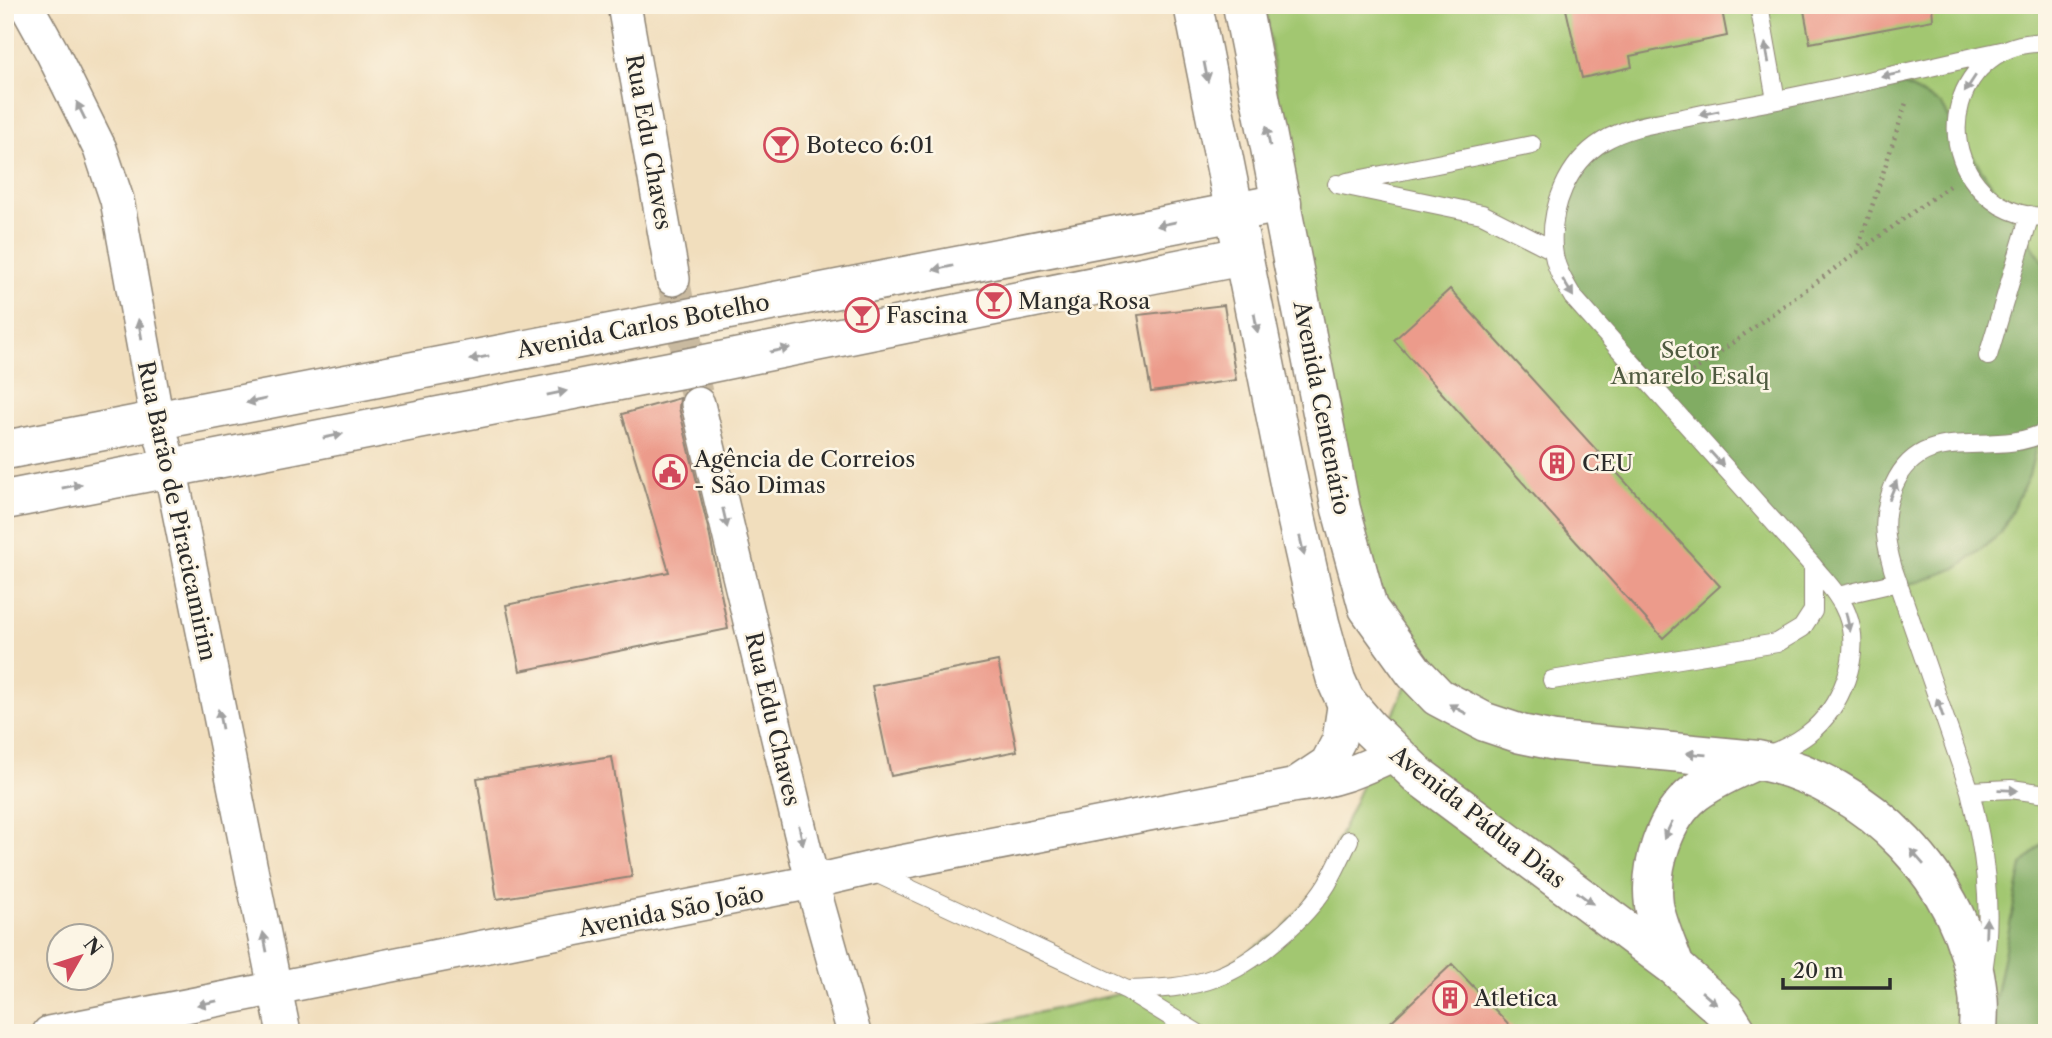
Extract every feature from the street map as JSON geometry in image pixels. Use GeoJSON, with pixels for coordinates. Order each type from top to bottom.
{"type":"FeatureCollection","features":[{"type":"Feature","properties":{"kind":"main road"},"geometry":{"type":"LineString","coordinates":[[5,500],[705,365],[1242,256],[1194,5]]}},
{"type":"Feature","properties":{"kind":"main road","name":"Avenida Centenário"},"geometry":{"type":"LineString","coordinates":[[1242,5],[1341,509],[1368,608],[1415,672],[1438,697],[1465,713],[1521,733],[1555,741],[1757,760]]}},
{"type":"Feature","properties":{"kind":"main road","name":"Avenida Carlos Botelho"},"geometry":{"type":"LineString","coordinates":[[5,450],[1282,203]]}},
{"type":"Feature","properties":{"kind":"main road","name":"Avenida Pádua Dias"},"geometry":{"type":"LineString","coordinates":[[1242,256],[1320,623],[1336,680],[1345,700],[1369,729],[1419,776],[1675,967],[1724,1011],[1738,1033]]}},
{"type":"Feature","properties":{"kind":"main road"},"geometry":{"type":"LineString","coordinates":[[1675,967],[1654,905],[1654,878],[1664,836],[1681,808],[1694,794],[1726,774],[1757,760],[1786,765],[1813,776],[1851,799],[1881,822],[1916,856],[1941,889],[1959,926],[1971,960],[1978,1014]]}},
{"type":"Feature","properties":{"kind":"street","name":"Rua Barão de Piracicamirim"},"geometry":{"type":"LineString","coordinates":[[26,5],[100,149],[113,187],[157,421],[170,467],[284,1033]]}},
{"type":"Feature","properties":{"kind":"street","name":"Rua Edu Chaves"},"geometry":{"type":"LineString","coordinates":[[624,5],[673,279]]}},
{"type":"Feature","properties":{"kind":"street","name":"Rua Edu Chaves"},"geometry":{"type":"LineString","coordinates":[[698,404],[812,882],[854,1033]]}},
{"type":"Feature","properties":{"kind":"street","name":"Avenida São João"},"geometry":{"type":"LineString","coordinates":[[1292,786],[1327,763],[1339,740],[1345,700]]}},
{"type":"Feature","properties":{"kind":"street","name":"Avenida São João"},"geometry":{"type":"LineString","coordinates":[[49,1033],[274,990],[876,867],[1292,786],[1325,782],[1394,754]]}},
{"type":"Feature","properties":{"kind":"lane"},"geometry":{"type":"LineString","coordinates":[[1759,5],[1776,100]]}},
{"type":"Feature","properties":{"kind":"lane"},"geometry":{"type":"LineString","coordinates":[[1757,760],[1810,733],[1841,693],[1850,667],[1852,639],[1848,615],[1838,596],[1813,566],[1573,297],[1560,275],[1553,250],[1553,223],[1560,196],[1568,178],[1582,159],[1601,142],[1637,126],[1776,100],[2042,42]]}},
{"type":"Feature","properties":{"kind":"lane"},"geometry":{"type":"LineString","coordinates":[[1988,356],[2038,216],[2010,211],[1986,195],[1967,173],[1957,146],[1956,117],[1964,89],[1982,66],[2006,50]]}},
{"type":"Feature","properties":{"kind":"lane"},"geometry":{"type":"LineString","coordinates":[[1532,145],[1336,184],[1482,214],[1553,250]]}},
{"type":"Feature","properties":{"kind":"lane"},"geometry":{"type":"LineString","coordinates":[[1978,1014],[1985,953],[1986,880],[1978,824],[1970,791],[1898,582],[1885,536],[1885,512],[1901,469],[1916,454],[1939,446],[2010,443],[2047,431]]}},
{"type":"Feature","properties":{"kind":"lane"},"geometry":{"type":"LineString","coordinates":[[1552,680],[1777,643],[1802,628],[1813,611],[1813,566]]}},
{"type":"Feature","properties":{"kind":"lane"},"geometry":{"type":"LineString","coordinates":[[1838,596],[1898,582]]}},
{"type":"Feature","properties":{"kind":"lane"},"geometry":{"type":"LineString","coordinates":[[1970,791],[2011,789],[2047,794]]}},
{"type":"Feature","properties":{"kind":"lane"},"geometry":{"type":"LineString","coordinates":[[1127,990],[1171,988],[1217,978],[1253,960],[1293,924],[1326,885],[1349,840]]}},
{"type":"Feature","properties":{"kind":"lane"},"geometry":{"type":"LineString","coordinates":[[876,867],[880,875],[1127,990],[1197,1033]]}},
{"type":"Feature","properties":{"kind":"path"},"geometry":{"type":"LineString","coordinates":[[1857,252],[1916,70]]}},
{"type":"Feature","properties":{"kind":"path"},"geometry":{"type":"LineString","coordinates":[[1660,394],[1967,173]]}},
{"type":"Feature","properties":{"kind":"green space","name":"Setor Amarelo Esalq"},"geometry":{"type":"Polygon","coordinates":[[[1265,5],[2047,5],[2047,1033],[949,1033],[1218,971],[1283,929],[1316,889],[1411,674],[1374,612],[1284,152],[1265,5]]]}},
{"type":"Feature","properties":{"kind":"green space"},"geometry":{"type":"Polygon","coordinates":[[[1903,85],[1941,104],[1963,142],[2044,263],[2047,270],[2047,400],[2029,476],[2001,533],[1959,567],[1919,582],[1838,596],[1573,297],[1553,223],[1568,178],[1637,126],[1903,85]]]}},
{"type":"Feature","properties":{"kind":"green space"},"geometry":{"type":"Polygon","coordinates":[[[2047,839],[2047,1033],[1988,1033],[2022,865],[2047,839]]]}},
{"type":"Feature","properties":{"kind":"building"},"geometry":{"type":"Polygon","coordinates":[[[1565,5],[1721,5],[1727,36],[1630,56],[1632,67],[1582,78],[1565,5]]]}},
{"type":"Feature","properties":{"kind":"building"},"geometry":{"type":"Polygon","coordinates":[[[1803,5],[1932,5],[1933,20],[1810,43],[1803,5]]]}},
{"type":"Feature","properties":{"kind":"building","name":"CEU"},"geometry":{"type":"Polygon","coordinates":[[[1450,289],[1720,586],[1663,638],[1394,340],[1450,289]]]}},
{"type":"Feature","properties":{"kind":"building"},"geometry":{"type":"Polygon","coordinates":[[[1224,305],[1236,380],[1151,392],[1138,315],[1224,305]]]}},
{"type":"Feature","properties":{"kind":"building"},"geometry":{"type":"Polygon","coordinates":[[[680,398],[679,408],[709,532],[728,629],[520,671],[506,605],[669,572],[622,414],[680,398]]]}},
{"type":"Feature","properties":{"kind":"building"},"geometry":{"type":"Polygon","coordinates":[[[998,661],[1017,751],[891,776],[872,686],[998,661]]]}},
{"type":"Feature","properties":{"kind":"building"},"geometry":{"type":"Polygon","coordinates":[[[612,757],[632,877],[497,899],[477,778],[612,757]]]}},
{"type":"Feature","properties":{"kind":"building","name":"Atletica"},"geometry":{"type":"Polygon","coordinates":[[[1452,964],[1517,1033],[1379,1033],[1452,964]]]}},
{"type":"Feature","properties":{"kind":"tunnel"},"geometry":{"type":"LineString","coordinates":[[673,279],[696,393]]}},
{"type":"Feature","properties":{"kind":"place","name":"Boteco 6:01"},"geometry":{"type":"Point","coordinates":[781,145]}},
{"type":"Feature","properties":{"kind":"place","name":"Manga Rosa"},"geometry":{"type":"Point","coordinates":[994,301]}},
{"type":"Feature","properties":{"kind":"place","name":"Fascina"},"geometry":{"type":"Point","coordinates":[862,315]}},
{"type":"Feature","properties":{"kind":"place","name":"CEU"},"geometry":{"type":"Point","coordinates":[1557,463]}},
{"type":"Feature","properties":{"kind":"place","name":"Agência de Correios - São Dimas"},"geometry":{"type":"Point","coordinates":[670,472]}},
{"type":"Feature","properties":{"kind":"place","name":"Atletica"},"geometry":{"type":"Point","coordinates":[1450,998]}}]}
